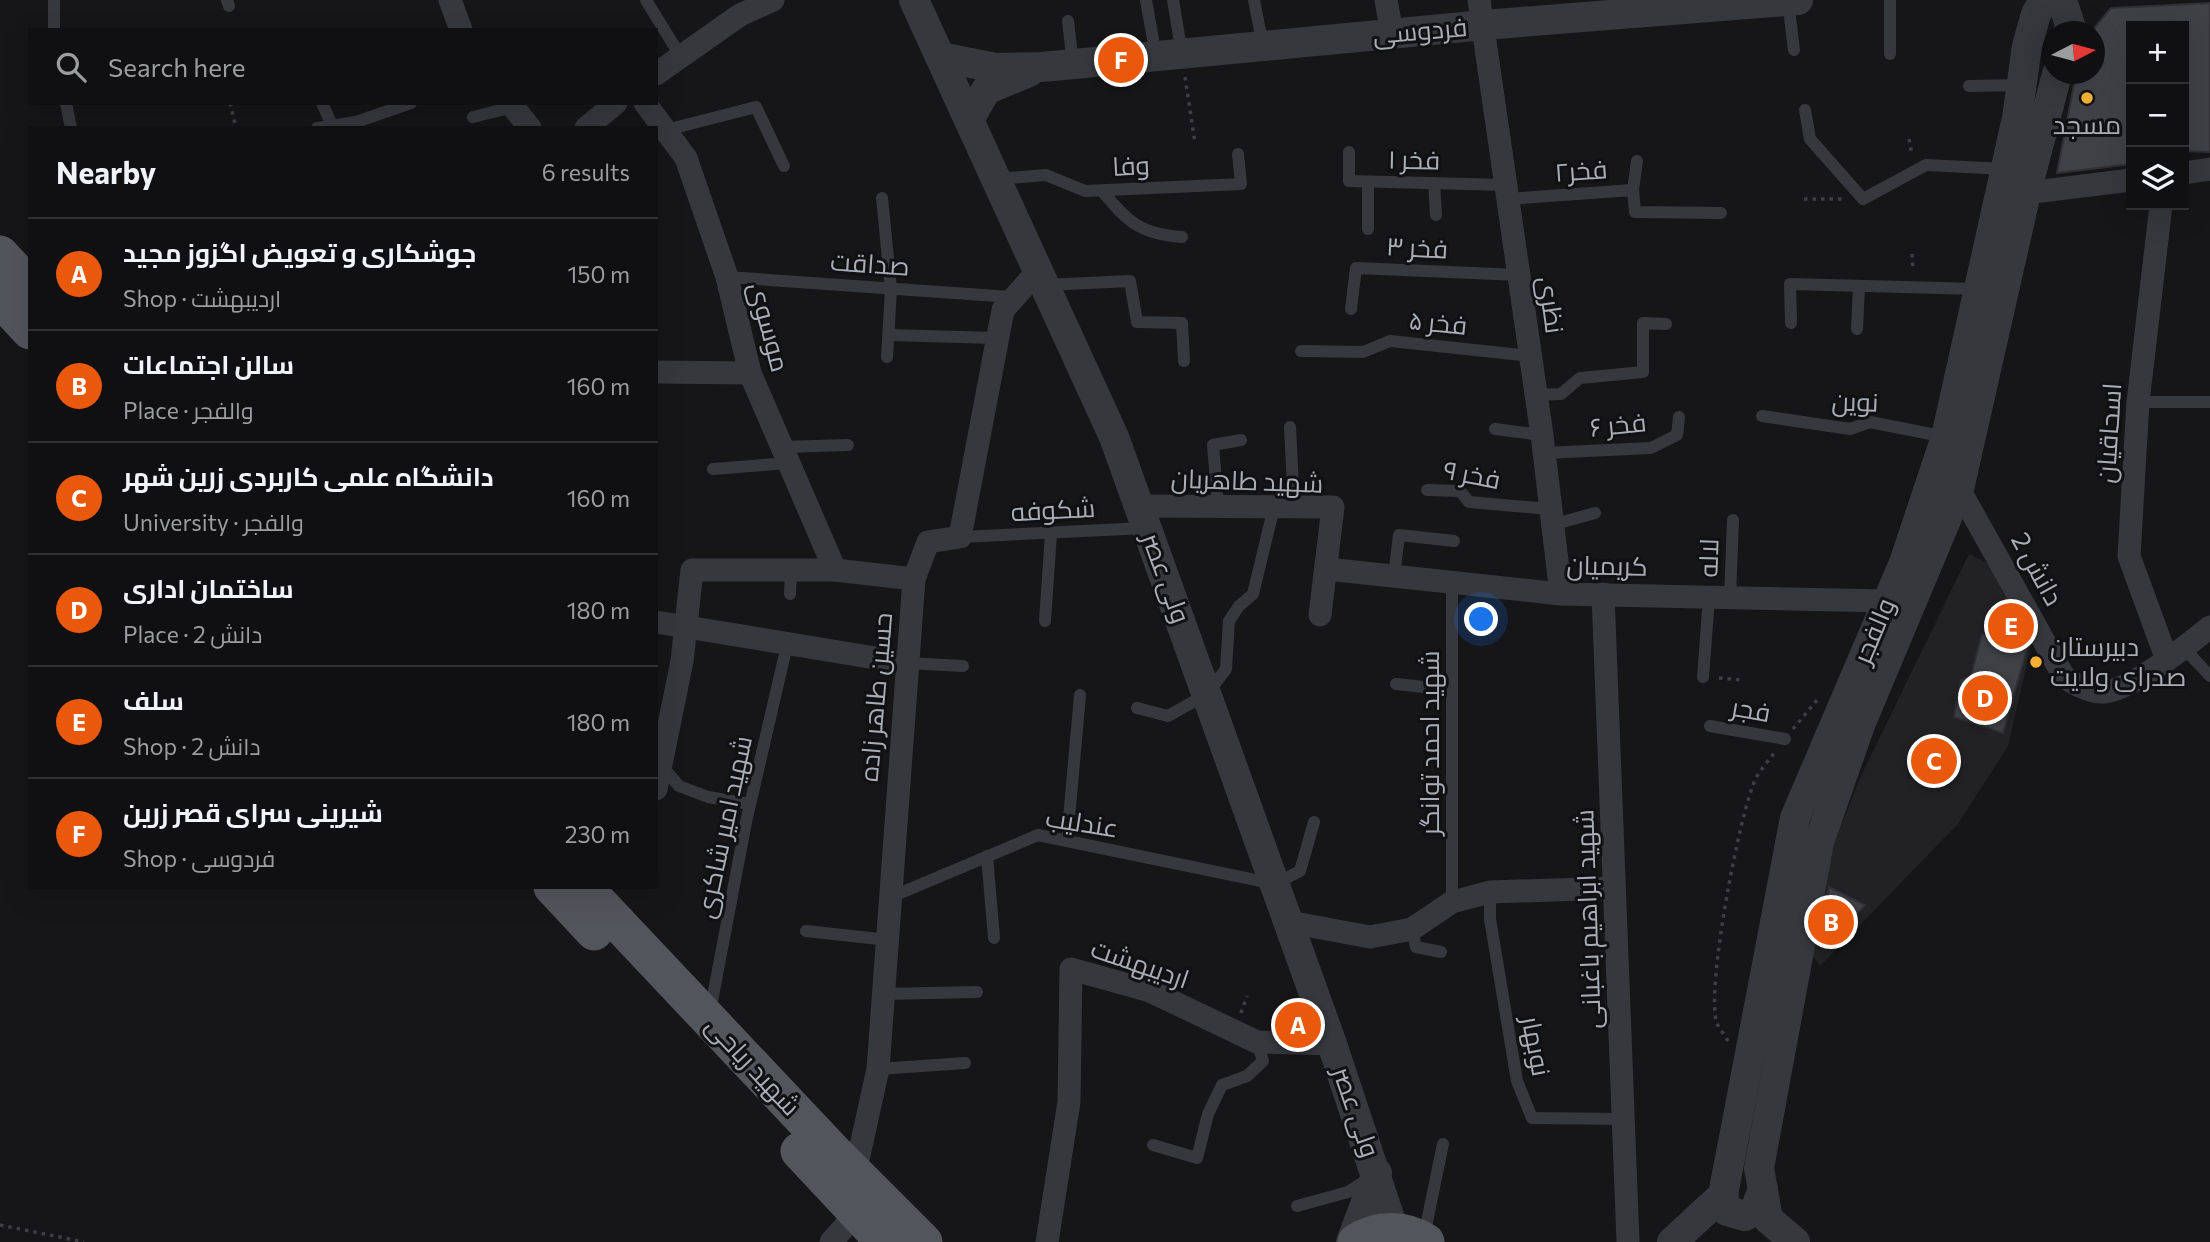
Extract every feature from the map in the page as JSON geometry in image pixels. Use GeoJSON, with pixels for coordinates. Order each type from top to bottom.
{"type":"FeatureCollection","features":[{"type":"Feature","properties":{"kind":"main road"},"geometry":{"type":"LineString","coordinates":[[12,273],[28,325]]}},
{"type":"Feature","properties":{"kind":"main road","name":"شهید ریاحی"},"geometry":{"type":"LineString","coordinates":[[554,889],[884,1242]]}},
{"type":"Feature","properties":{"kind":"main road","name":"شهید ریاحی"},"geometry":{"type":"LineString","coordinates":[[597,892],[709,1019],[924,1242]]}},
{"type":"Feature","properties":{"kind":"main road"},"geometry":{"type":"LineString","coordinates":[[1356,1242],[1366,1236],[1419,1239]]}},
{"type":"Feature","properties":{"kind":"street"},"geometry":{"type":"LineString","coordinates":[[450,0],[460,28]]}},
{"type":"Feature","properties":{"kind":"street"},"geometry":{"type":"LineString","coordinates":[[658,73],[740,15],[773,0]]}},
{"type":"Feature","properties":{"kind":"street","name":"ولی عصر"},"geometry":{"type":"LineString","coordinates":[[914,0],[1114,437],[1377,1173],[1419,1239]]}},
{"type":"Feature","properties":{"kind":"street"},"geometry":{"type":"LineString","coordinates":[[1386,0],[1392,34]]}},
{"type":"Feature","properties":{"kind":"street","name":"فردوسی"},"geometry":{"type":"LineString","coordinates":[[940,57],[996,68],[1042,67],[1392,34],[1481,12],[1798,0]]}},
{"type":"Feature","properties":{"kind":"street","name":"والفجر"},"geometry":{"type":"LineString","coordinates":[[1723,1195],[1795,818],[1904,563],[1946,437],[2006,169],[2027,46],[2036,14],[2044,0]]}},
{"type":"Feature","properties":{"kind":"street"},"geometry":{"type":"LineString","coordinates":[[2062,0],[2069,21]]}},
{"type":"Feature","properties":{"kind":"street","name":"نظری"},"geometry":{"type":"LineString","coordinates":[[1481,12],[1543,444],[1561,594]]}},
{"type":"Feature","properties":{"kind":"street","name":"فردوسی"},"geometry":{"type":"LineString","coordinates":[[969,120],[986,90],[1042,67]]}},
{"type":"Feature","properties":{"kind":"street","name":"والفجر"},"geometry":{"type":"LineString","coordinates":[[1795,1242],[1768,1219],[1759,1168],[1819,842],[1860,725],[1959,489],[2026,193],[2054,84]]}},
{"type":"Feature","properties":{"kind":"street"},"geometry":{"type":"LineString","coordinates":[[511,105],[528,126]]}},
{"type":"Feature","properties":{"kind":"street"},"geometry":{"type":"LineString","coordinates":[[588,126],[614,105]]}},
{"type":"Feature","properties":{"kind":"street","name":"موسوی"},"geometry":{"type":"LineString","coordinates":[[647,105],[687,158],[727,277],[750,373],[835,570]]}},
{"type":"Feature","properties":{"kind":"street"},"geometry":{"type":"LineString","coordinates":[[2189,172],[2210,169]]}},
{"type":"Feature","properties":{"kind":"street"},"geometry":{"type":"LineString","coordinates":[[2026,193],[2126,181]]}},
{"type":"Feature","properties":{"kind":"street","name":"اسحاقیان"},"geometry":{"type":"LineString","coordinates":[[2160,210],[2138,402],[2129,556],[2175,654]]}},
{"type":"Feature","properties":{"kind":"street"},"geometry":{"type":"LineString","coordinates":[[960,537],[1003,310],[1011,297],[1041,278]]}},
{"type":"Feature","properties":{"kind":"street"},"geometry":{"type":"LineString","coordinates":[[658,372],[750,373]]}},
{"type":"Feature","properties":{"kind":"street","name":"دانش 2"},"geometry":{"type":"LineString","coordinates":[[1959,489],[2064,677],[2080,687],[2103,692],[2124,686],[2210,628]]}},
{"type":"Feature","properties":{"kind":"street","name":"شهید طاهریان"},"geometry":{"type":"LineString","coordinates":[[1143,517],[1218,506],[1333,507],[1320,615]]}},
{"type":"Feature","properties":{"kind":"street","name":"حسین طاهر زاده"},"geometry":{"type":"LineString","coordinates":[[855,1173],[878,1069],[914,579],[928,542],[960,537]]}},
{"type":"Feature","properties":{"kind":"street","name":"کریمیان"},"geometry":{"type":"LineString","coordinates":[[1327,569],[1561,594],[1887,601]]}},
{"type":"Feature","properties":{"kind":"street"},"geometry":{"type":"LineString","coordinates":[[658,779],[685,629],[692,570],[835,570],[914,579]]}},
{"type":"Feature","properties":{"kind":"street","name":"شهید ابراهیم باغبانی"},"geometry":{"type":"LineString","coordinates":[[1603,594],[1628,1242]]}},
{"type":"Feature","properties":{"kind":"street"},"geometry":{"type":"LineString","coordinates":[[658,622],[906,663]]}},
{"type":"Feature","properties":{"kind":"street"},"geometry":{"type":"LineString","coordinates":[[1289,922],[1370,937],[1412,929],[1452,902],[1490,892],[1614,888]]}},
{"type":"Feature","properties":{"kind":"street","name":"اردیبهشت"},"geometry":{"type":"LineString","coordinates":[[1046,1242],[1069,1102],[1071,969],[1150,991],[1257,1042],[1332,1044]]}},
{"type":"Feature","properties":{"kind":"street"},"geometry":{"type":"LineString","coordinates":[[1351,1242],[1377,1173]]}},
{"type":"Feature","properties":{"kind":"street"},"geometry":{"type":"LineString","coordinates":[[1672,1242],[1723,1195],[1727,1211],[1745,1216],[1755,1210],[1763,1189]]}},
{"type":"Feature","properties":{"kind":"street"},"geometry":{"type":"LineString","coordinates":[[831,1242],[857,1213]]}},
{"type":"Feature","properties":{"kind":"lane"},"geometry":{"type":"LineString","coordinates":[[54,0],[54,28]]}},
{"type":"Feature","properties":{"kind":"lane"},"geometry":{"type":"LineString","coordinates":[[646,0],[681,57]]}},
{"type":"Feature","properties":{"kind":"lane"},"geometry":{"type":"LineString","coordinates":[[1146,0],[1169,55]]}},
{"type":"Feature","properties":{"kind":"lane"},"geometry":{"type":"LineString","coordinates":[[1169,55],[1173,0]]}},
{"type":"Feature","properties":{"kind":"lane"},"geometry":{"type":"LineString","coordinates":[[1254,0],[1263,46]]}},
{"type":"Feature","properties":{"kind":"lane"},"geometry":{"type":"LineString","coordinates":[[1890,0],[1890,54]]}},
{"type":"Feature","properties":{"kind":"lane"},"geometry":{"type":"LineString","coordinates":[[1788,1],[1794,50]]}},
{"type":"Feature","properties":{"kind":"lane"},"geometry":{"type":"LineString","coordinates":[[1068,22],[1073,64]]}},
{"type":"Feature","properties":{"kind":"lane"},"geometry":{"type":"LineString","coordinates":[[1969,86],[2022,85]]}},
{"type":"Feature","properties":{"kind":"lane"},"geometry":{"type":"LineString","coordinates":[[66,105],[71,126]]}},
{"type":"Feature","properties":{"kind":"lane"},"geometry":{"type":"LineString","coordinates":[[323,105],[332,125]]}},
{"type":"Feature","properties":{"kind":"lane"},"geometry":{"type":"LineString","coordinates":[[327,126],[356,122],[405,105]]}},
{"type":"Feature","properties":{"kind":"lane"},"geometry":{"type":"LineString","coordinates":[[473,117],[511,105]]}},
{"type":"Feature","properties":{"kind":"lane"},"geometry":{"type":"LineString","coordinates":[[666,130],[756,107],[784,166]]}},
{"type":"Feature","properties":{"kind":"lane"},"geometry":{"type":"LineString","coordinates":[[1805,110],[1811,139],[1863,199],[1926,165],[2006,169]]}},
{"type":"Feature","properties":{"kind":"lane","name":"فخر ۱"},"geometry":{"type":"LineString","coordinates":[[1349,152],[1349,181],[1434,183],[1507,192]]}},
{"type":"Feature","properties":{"kind":"lane","name":"وفا"},"geometry":{"type":"LineString","coordinates":[[996,178],[1046,175],[1085,191],[1241,184],[1238,154]]}},
{"type":"Feature","properties":{"kind":"lane"},"geometry":{"type":"LineString","coordinates":[[1633,190],[1637,161]]}},
{"type":"Feature","properties":{"kind":"lane"},"geometry":{"type":"LineString","coordinates":[[1368,182],[1368,229]]}},
{"type":"Feature","properties":{"kind":"lane"},"geometry":{"type":"LineString","coordinates":[[1434,183],[1436,215]]}},
{"type":"Feature","properties":{"kind":"lane","name":"فخر۲"},"geometry":{"type":"LineString","coordinates":[[1507,192],[1633,190],[1635,212],[1721,213]]}},
{"type":"Feature","properties":{"kind":"lane"},"geometry":{"type":"LineString","coordinates":[[1102,191],[1122,215],[1141,230],[1182,237]]}},
{"type":"Feature","properties":{"kind":"lane"},"geometry":{"type":"LineString","coordinates":[[882,198],[891,289],[887,358]]}},
{"type":"Feature","properties":{"kind":"lane","name":"فخر ۳"},"geometry":{"type":"LineString","coordinates":[[1351,309],[1356,268],[1518,275]]}},
{"type":"Feature","properties":{"kind":"lane","name":"صداقت"},"geometry":{"type":"LineString","coordinates":[[727,277],[1011,297]]}},
{"type":"Feature","properties":{"kind":"lane"},"geometry":{"type":"LineString","coordinates":[[1041,278],[1130,281],[1137,322],[1182,323],[1184,361]]}},
{"type":"Feature","properties":{"kind":"lane"},"geometry":{"type":"LineString","coordinates":[[1791,323],[1790,284],[1979,289]]}},
{"type":"Feature","properties":{"kind":"lane"},"geometry":{"type":"LineString","coordinates":[[1857,329],[1859,286]]}},
{"type":"Feature","properties":{"kind":"lane"},"geometry":{"type":"LineString","coordinates":[[1536,395],[1560,394],[1580,378],[1643,372],[1643,323],[1666,324]]}},
{"type":"Feature","properties":{"kind":"lane"},"geometry":{"type":"LineString","coordinates":[[889,335],[998,338]]}},
{"type":"Feature","properties":{"kind":"lane","name":"فخر ۵"},"geometry":{"type":"LineString","coordinates":[[1301,351],[1363,352],[1390,341],[1530,356]]}},
{"type":"Feature","properties":{"kind":"lane"},"geometry":{"type":"LineString","coordinates":[[2138,402],[2210,402]]}},
{"type":"Feature","properties":{"kind":"lane","name":"نوین"},"geometry":{"type":"LineString","coordinates":[[1762,416],[1850,429],[1870,422],[1946,437]]}},
{"type":"Feature","properties":{"kind":"lane","name":"فخر ۶"},"geometry":{"type":"LineString","coordinates":[[1543,444],[1651,449],[1678,435],[1679,417]]}},
{"type":"Feature","properties":{"kind":"lane"},"geometry":{"type":"LineString","coordinates":[[1137,708],[1168,716],[1207,694],[1226,669],[1229,621],[1239,606],[1253,594],[1284,507],[1290,426]]}},
{"type":"Feature","properties":{"kind":"lane"},"geometry":{"type":"LineString","coordinates":[[1495,429],[1543,444]]}},
{"type":"Feature","properties":{"kind":"lane"},"geometry":{"type":"LineString","coordinates":[[1218,506],[1213,445],[1241,439]]}},
{"type":"Feature","properties":{"kind":"lane"},"geometry":{"type":"LineString","coordinates":[[713,469],[848,445]]}},
{"type":"Feature","properties":{"kind":"lane","name":"فخر ۹"},"geometry":{"type":"LineString","coordinates":[[1427,490],[1460,491],[1469,502],[1551,517]]}},
{"type":"Feature","properties":{"kind":"lane"},"geometry":{"type":"LineString","coordinates":[[1551,517],[1595,513]]}},
{"type":"Feature","properties":{"kind":"lane","name":"شکوفه"},"geometry":{"type":"LineString","coordinates":[[960,537],[1051,533],[1143,517]]}},
{"type":"Feature","properties":{"kind":"lane","name":"لاله"},"geometry":{"type":"LineString","coordinates":[[1703,677],[1733,520]]}},
{"type":"Feature","properties":{"kind":"lane"},"geometry":{"type":"LineString","coordinates":[[1045,621],[1051,533]]}},
{"type":"Feature","properties":{"kind":"lane"},"geometry":{"type":"LineString","coordinates":[[1394,576],[1399,535],[1454,541]]}},
{"type":"Feature","properties":{"kind":"lane"},"geometry":{"type":"LineString","coordinates":[[790,594],[791,570]]}},
{"type":"Feature","properties":{"kind":"lane","name":"شهید احمد توانگر"},"geometry":{"type":"LineString","coordinates":[[1452,583],[1452,902]]}},
{"type":"Feature","properties":{"kind":"lane","name":"شهید امیر شاکری"},"geometry":{"type":"LineString","coordinates":[[709,1019],[750,804],[787,645]]}},
{"type":"Feature","properties":{"kind":"lane"},"geometry":{"type":"LineString","coordinates":[[2175,654],[2210,676]]}},
{"type":"Feature","properties":{"kind":"lane"},"geometry":{"type":"LineString","coordinates":[[906,663],[963,666]]}},
{"type":"Feature","properties":{"kind":"lane"},"geometry":{"type":"LineString","coordinates":[[1396,684],[1452,690]]}},
{"type":"Feature","properties":{"kind":"lane"},"geometry":{"type":"LineString","coordinates":[[1067,841],[1080,695]]}},
{"type":"Feature","properties":{"kind":"lane","name":"فجر"},"geometry":{"type":"LineString","coordinates":[[1710,726],[1785,739]]}},
{"type":"Feature","properties":{"kind":"lane"},"geometry":{"type":"LineString","coordinates":[[661,764],[679,786],[708,797],[750,804]]}},
{"type":"Feature","properties":{"kind":"lane"},"geometry":{"type":"LineString","coordinates":[[1275,884],[1300,871],[1314,822]]}},
{"type":"Feature","properties":{"kind":"lane","name":"عندلیب"},"geometry":{"type":"LineString","coordinates":[[891,897],[1038,835],[1275,884]]}},
{"type":"Feature","properties":{"kind":"lane"},"geometry":{"type":"LineString","coordinates":[[987,856],[994,937]]}},
{"type":"Feature","properties":{"kind":"lane","name":"نوبهار"},"geometry":{"type":"LineString","coordinates":[[1490,892],[1490,919],[1517,1081],[1532,1118],[1624,1119]]}},
{"type":"Feature","properties":{"kind":"lane"},"geometry":{"type":"LineString","coordinates":[[1412,929],[1416,947],[1441,952]]}},
{"type":"Feature","properties":{"kind":"lane"},"geometry":{"type":"LineString","coordinates":[[806,931],[888,940]]}},
{"type":"Feature","properties":{"kind":"lane"},"geometry":{"type":"LineString","coordinates":[[884,994],[977,992]]}},
{"type":"Feature","properties":{"kind":"lane"},"geometry":{"type":"LineString","coordinates":[[1153,1145],[1197,1158],[1208,1114],[1222,1085],[1247,1076],[1263,1061],[1257,1042]]}},
{"type":"Feature","properties":{"kind":"lane"},"geometry":{"type":"LineString","coordinates":[[878,1069],[965,1063]]}},
{"type":"Feature","properties":{"kind":"lane"},"geometry":{"type":"LineString","coordinates":[[1419,1239],[1443,1144]]}},
{"type":"Feature","properties":{"kind":"lane"},"geometry":{"type":"LineString","coordinates":[[1297,1206],[1348,1192],[1377,1173]]}},
{"type":"Feature","properties":{"kind":"path"},"geometry":{"type":"LineString","coordinates":[[1169,55],[1195,143]]}},
{"type":"Feature","properties":{"kind":"path"},"geometry":{"type":"LineString","coordinates":[[230,105],[236,126]]}},
{"type":"Feature","properties":{"kind":"path"},"geometry":{"type":"LineString","coordinates":[[1804,199],[1863,199]]}},
{"type":"Feature","properties":{"kind":"path"},"geometry":{"type":"LineString","coordinates":[[1703,677],[1743,680]]}},
{"type":"Feature","properties":{"kind":"path"},"geometry":{"type":"LineString","coordinates":[[1746,1071],[1716,1022],[1714,988],[1746,807],[1756,777],[1806,711],[1825,694]]}},
{"type":"Feature","properties":{"kind":"path"},"geometry":{"type":"LineString","coordinates":[[0,1225],[84,1242]]}},
{"type":"Feature","properties":{"kind":"shaded area"},"geometry":{"type":"Polygon","coordinates":[[[1969,554],[1990,564],[2023,614],[2031,647],[2008,746],[1958,824],[1820,966],[1806,947],[1818,882],[1861,776],[1969,554]]]}},
{"type":"Feature","properties":{"kind":"building"},"geometry":{"type":"Polygon","coordinates":[[[2210,3],[2210,152],[2189,151],[2189,21],[2126,21],[2126,165],[2057,173],[2074,84],[2105,84],[2105,21],[2100,21],[2111,8],[2210,3]]]}},
{"type":"Feature","properties":{"kind":"building"},"geometry":{"type":"Polygon","coordinates":[[[1982,634],[2027,649],[2003,733],[1954,717],[1961,680],[1971,676],[1982,634]]]}},
{"type":"Feature","properties":{"kind":"building"},"geometry":{"type":"Polygon","coordinates":[[[1829,887],[1865,905],[1825,949],[1818,945],[1829,887]]]}},
{"type":"Feature","properties":{"kind":"place","name":"شیرینی سرای قصر زرین"},"geometry":{"type":"Point","coordinates":[1121,60]}},
{"type":"Feature","properties":{"kind":"place","name":"مسجد"},"geometry":{"type":"Point","coordinates":[2087,98]}},
{"type":"Feature","properties":{"kind":"place","name":"سلف"},"geometry":{"type":"Point","coordinates":[2011,626]}},
{"type":"Feature","properties":{"kind":"place","name":"دبیرستان صدرای ولایت"},"geometry":{"type":"Point","coordinates":[2036,662]}},
{"type":"Feature","properties":{"kind":"place","name":"ساختمان اداری"},"geometry":{"type":"Point","coordinates":[1985,698]}},
{"type":"Feature","properties":{"kind":"place","name":"دانشگاه علمی کاربردی زرین شهر"},"geometry":{"type":"Point","coordinates":[1934,761]}},
{"type":"Feature","properties":{"kind":"place","name":"سالن اجتماعات"},"geometry":{"type":"Point","coordinates":[1831,922]}},
{"type":"Feature","properties":{"kind":"place","name":"جوشکاری و تعویض اگزوز مجید"},"geometry":{"type":"Point","coordinates":[1298,1025]}}]}
